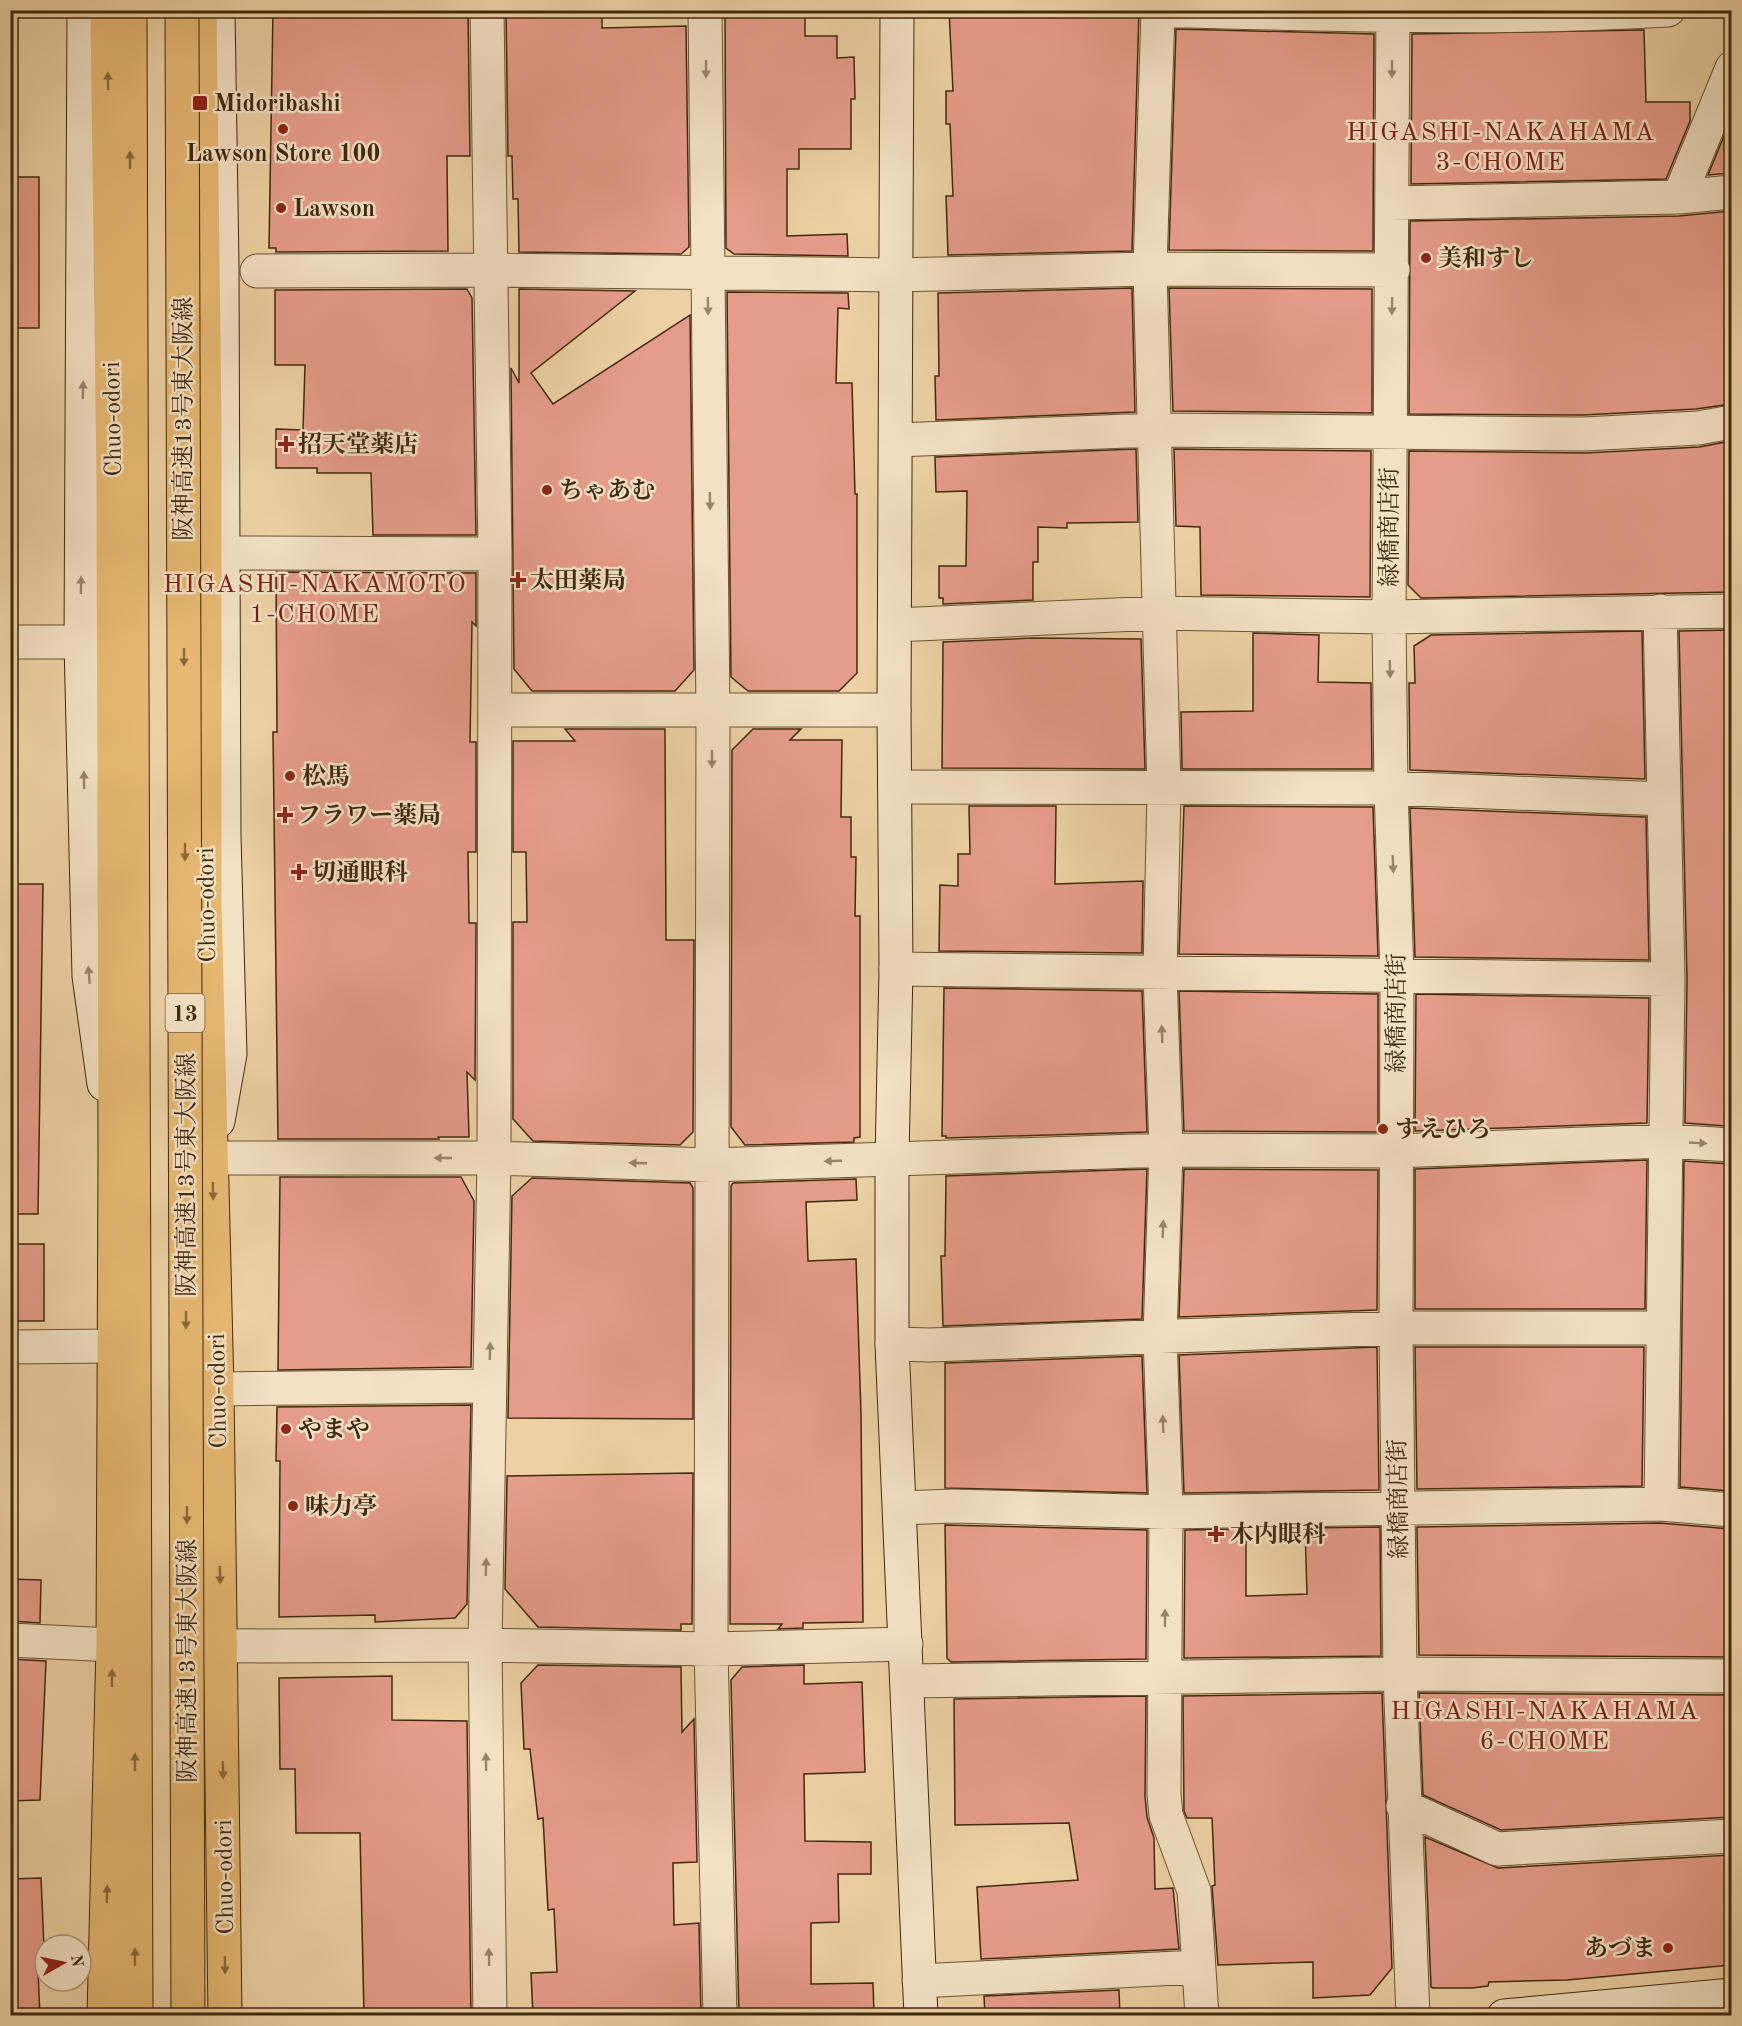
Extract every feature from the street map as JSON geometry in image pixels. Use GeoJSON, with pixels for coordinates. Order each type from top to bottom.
{"type":"FeatureCollection","features":[{"type":"Feature","properties":{"kind":"main road","name":"Chuo-odori"},"geometry":{"type":"LineString","coordinates":[[104,2016],[113,1645],[115,1157],[112,895],[113,480],[107,10]]}},
{"type":"Feature","properties":{"kind":"main road","name":"13"},"geometry":{"type":"LineString","coordinates":[[130,10],[136,2016]]}},
{"type":"Feature","properties":{"kind":"main road","name":"阪神高速13号東大阪線"},"geometry":{"type":"LineString","coordinates":[[182,10],[188,2016]]}},
{"type":"Feature","properties":{"kind":"main road","name":"Chuo-odori"},"geometry":{"type":"LineString","coordinates":[[200,10],[205,437],[206,901],[222,1646],[225,2016]]}},
{"type":"Feature","properties":{"kind":"street"},"geometry":{"type":"LineString","coordinates":[[84,10],[81,642],[89,976],[115,1157]]}},
{"type":"Feature","properties":{"kind":"street"},"geometry":{"type":"LineString","coordinates":[[218,10],[222,267],[222,553],[230,1054],[212,1158],[494,1158],[710,1165],[1166,1150],[1395,1151],[1665,1141],[1731,1145]]}},
{"type":"Feature","properties":{"kind":"street"},"geometry":{"type":"LineString","coordinates":[[487,10],[493,270],[495,554],[494,1158],[485,1645],[490,2016]]}},
{"type":"Feature","properties":{"kind":"street"},"geometry":{"type":"LineString","coordinates":[[705,10],[713,712],[710,1165],[711,1649],[720,2016]]}},
{"type":"Feature","properties":{"kind":"street"},"geometry":{"type":"LineString","coordinates":[[897,10],[897,440],[894,710],[896,969],[892,1159],[892,1344],[921,2016]]}},
{"type":"Feature","properties":{"kind":"street"},"geometry":{"type":"LineString","coordinates":[[1202,2016],[1197,1967],[1194,1891],[1166,1815],[1164,1794],[1166,1512],[1160,1336],[1166,1150],[1160,973],[1164,789],[1150,269],[1158,10],[1609,14],[1668,10]]}},
{"type":"Feature","properties":{"kind":"street","name":"緑橋商店街"},"geometry":{"type":"LineString","coordinates":[[1393,13],[1389,618],[1391,788],[1397,975],[1396,1328],[1403,1806],[1413,2016]]}},
{"type":"Feature","properties":{"kind":"street"},"geometry":{"type":"LineString","coordinates":[[1679,197],[1731,68]]}},
{"type":"Feature","properties":{"kind":"street"},"geometry":{"type":"LineString","coordinates":[[1392,203],[1679,197],[1731,192]]}},
{"type":"Feature","properties":{"kind":"street"},"geometry":{"type":"LineString","coordinates":[[257,271],[493,270],[896,275],[1150,269],[1393,270]]}},
{"type":"Feature","properties":{"kind":"street"},"geometry":{"type":"LineString","coordinates":[[897,440],[1154,430],[1390,434],[1584,434],[1698,428],[1731,423]]}},
{"type":"Feature","properties":{"kind":"street"},"geometry":{"type":"LineString","coordinates":[[222,553],[495,554]]}},
{"type":"Feature","properties":{"kind":"street"},"geometry":{"type":"LineString","coordinates":[[895,625],[1159,613],[1389,618],[1660,610],[1731,611]]}},
{"type":"Feature","properties":{"kind":"street"},"geometry":{"type":"LineString","coordinates":[[1660,610],[1668,979],[1660,1504]]}},
{"type":"Feature","properties":{"kind":"street"},"geometry":{"type":"LineString","coordinates":[[10,642],[81,642]]}},
{"type":"Feature","properties":{"kind":"street"},"geometry":{"type":"LineString","coordinates":[[495,710],[713,712],[894,710]]}},
{"type":"Feature","properties":{"kind":"street"},"geometry":{"type":"LineString","coordinates":[[896,787],[1391,788],[1664,799]]}},
{"type":"Feature","properties":{"kind":"street"},"geometry":{"type":"LineString","coordinates":[[896,969],[1668,979]]}},
{"type":"Feature","properties":{"kind":"street"},"geometry":{"type":"LineString","coordinates":[[892,1344],[930,1345],[1396,1328],[1661,1328]]}},
{"type":"Feature","properties":{"kind":"street"},"geometry":{"type":"LineString","coordinates":[[10,1347],[114,1346]]}},
{"type":"Feature","properties":{"kind":"street"},"geometry":{"type":"LineString","coordinates":[[217,1389],[489,1386]]}},
{"type":"Feature","properties":{"kind":"street"},"geometry":{"type":"LineString","coordinates":[[900,1508],[952,1506],[1166,1512],[1660,1504],[1731,1510]]}},
{"type":"Feature","properties":{"kind":"street"},"geometry":{"type":"LineString","coordinates":[[10,1640],[113,1645]]}},
{"type":"Feature","properties":{"kind":"street"},"geometry":{"type":"LineString","coordinates":[[222,1646],[485,1645],[711,1649],[906,1644]]}},
{"type":"Feature","properties":{"kind":"street"},"geometry":{"type":"LineString","coordinates":[[907,1681],[1400,1674],[1731,1676]]}},
{"type":"Feature","properties":{"kind":"street"},"geometry":{"type":"LineString","coordinates":[[1403,1806],[1497,1849],[1731,1836]]}},
{"type":"Feature","properties":{"kind":"street"},"geometry":{"type":"LineString","coordinates":[[919,1981],[1197,1967]]}},
{"type":"Feature","properties":{"kind":"street"},"geometry":{"type":"LineString","coordinates":[[1504,2016],[1671,2008],[1731,1995]]}},
{"type":"Feature","properties":{"kind":"building"},"geometry":{"type":"Polygon","coordinates":[[[273,10],[468,10],[470,156],[447,156],[448,251],[276,252],[276,248],[269,248],[273,10]]]}},
{"type":"Feature","properties":{"kind":"building"},"geometry":{"type":"Polygon","coordinates":[[[506,10],[602,10],[602,28],[686,26],[689,247],[681,254],[519,252],[518,199],[513,199],[512,156],[508,156],[506,10]]]}},
{"type":"Feature","properties":{"kind":"building"},"geometry":{"type":"Polygon","coordinates":[[[725,10],[805,10],[805,36],[837,36],[837,58],[854,57],[855,99],[851,99],[851,149],[799,149],[799,169],[787,169],[787,236],[847,234],[848,256],[734,254],[726,248],[725,10]]]}},
{"type":"Feature","properties":{"kind":"building"},"geometry":{"type":"Polygon","coordinates":[[[949,10],[1139,10],[1132,251],[948,255],[946,196],[953,196],[950,124],[946,124],[946,91],[953,91],[949,10]]]}},
{"type":"Feature","properties":{"kind":"building"},"geometry":{"type":"Polygon","coordinates":[[[1176,29],[1374,34],[1373,251],[1169,250],[1176,29]]]}},
{"type":"Feature","properties":{"kind":"building"},"geometry":{"type":"Polygon","coordinates":[[[1644,30],[1646,102],[1690,102],[1690,121],[1666,179],[1411,184],[1412,34],[1644,30]]]}},
{"type":"Feature","properties":{"kind":"building"},"geometry":{"type":"Polygon","coordinates":[[[1731,119],[1731,173],[1708,175],[1731,119]]]}},
{"type":"Feature","properties":{"kind":"building"},"geometry":{"type":"Polygon","coordinates":[[[10,177],[39,177],[39,328],[10,328],[10,177]]]}},
{"type":"Feature","properties":{"kind":"building"},"geometry":{"type":"Polygon","coordinates":[[[1731,211],[1731,404],[1696,409],[1584,415],[1409,414],[1410,221],[1679,216],[1731,211]]]}},
{"type":"Feature","properties":{"kind":"building"},"geometry":{"type":"Polygon","coordinates":[[[1132,288],[1135,412],[936,420],[935,376],[939,376],[938,293],[1132,288]]]}},
{"type":"Feature","properties":{"kind":"building"},"geometry":{"type":"Polygon","coordinates":[[[1169,288],[1372,289],[1372,413],[1173,411],[1169,288]]]}},
{"type":"Feature","properties":{"kind":"building"},"geometry":{"type":"Polygon","coordinates":[[[467,289],[472,298],[476,535],[373,535],[371,473],[317,473],[317,468],[276,468],[276,429],[303,430],[305,365],[275,365],[275,290],[467,289]]]}},
{"type":"Feature","properties":{"kind":"building"},"geometry":{"type":"Polygon","coordinates":[[[519,289],[635,291],[531,373],[553,404],[690,315],[694,670],[675,691],[532,691],[514,669],[511,368],[519,383],[519,289]]]}},
{"type":"Feature","properties":{"kind":"building"},"geometry":{"type":"Polygon","coordinates":[[[727,292],[848,293],[849,309],[838,308],[836,383],[852,383],[855,494],[857,494],[857,673],[839,691],[748,691],[731,677],[727,292]]]}},
{"type":"Feature","properties":{"kind":"building"},"geometry":{"type":"Polygon","coordinates":[[[1731,441],[1731,592],[1421,598],[1408,585],[1409,451],[1585,453],[1699,447],[1731,441]]]}},
{"type":"Feature","properties":{"kind":"building"},"geometry":{"type":"Polygon","coordinates":[[[1136,449],[1138,522],[1067,523],[1067,528],[1038,527],[1038,562],[1033,562],[1033,600],[943,604],[943,598],[939,598],[939,566],[966,566],[967,491],[936,492],[935,457],[1136,449]]]}},
{"type":"Feature","properties":{"kind":"building"},"geometry":{"type":"Polygon","coordinates":[[[1174,449],[1371,451],[1370,597],[1201,595],[1200,527],[1176,526],[1174,449]]]}},
{"type":"Feature","properties":{"kind":"building"},"geometry":{"type":"Polygon","coordinates":[[[276,572],[476,573],[476,626],[472,622],[470,742],[476,742],[476,852],[468,852],[469,923],[476,923],[475,1080],[467,1072],[469,1137],[278,1139],[273,732],[277,732],[276,572]]]}},
{"type":"Feature","properties":{"kind":"building"},"geometry":{"type":"Polygon","coordinates":[[[1731,630],[1731,1084],[1726,1084],[1726,1126],[1685,1123],[1687,979],[1679,631],[1731,630]]]}},
{"type":"Feature","properties":{"kind":"building"},"geometry":{"type":"Polygon","coordinates":[[[1642,631],[1645,779],[1410,770],[1409,683],[1415,683],[1414,646],[1431,635],[1642,631]]]}},
{"type":"Feature","properties":{"kind":"building"},"geometry":{"type":"Polygon","coordinates":[[[1253,633],[1319,635],[1318,682],[1371,683],[1372,769],[1182,769],[1181,712],[1253,711],[1253,633]]]}},
{"type":"Feature","properties":{"kind":"building"},"geometry":{"type":"Polygon","coordinates":[[[1033,638],[1141,639],[1145,769],[942,768],[943,642],[1033,638]]]}},
{"type":"Feature","properties":{"kind":"building"},"geometry":{"type":"Polygon","coordinates":[[[565,729],[665,729],[666,940],[694,940],[693,1132],[680,1145],[533,1141],[513,1119],[513,922],[527,922],[526,852],[513,852],[513,741],[575,741],[565,729]]]}},
{"type":"Feature","properties":{"kind":"building"},"geometry":{"type":"Polygon","coordinates":[[[753,729],[801,729],[790,740],[842,740],[841,817],[851,817],[851,857],[856,857],[855,916],[860,916],[860,1137],[854,1138],[854,1142],[745,1145],[731,1127],[732,750],[753,729]]]}},
{"type":"Feature","properties":{"kind":"building"},"geometry":{"type":"Polygon","coordinates":[[[969,806],[1056,806],[1055,884],[1143,881],[1142,953],[939,951],[940,885],[958,886],[958,854],[970,854],[969,806]]]}},
{"type":"Feature","properties":{"kind":"building"},"geometry":{"type":"Polygon","coordinates":[[[1184,806],[1373,807],[1378,956],[1179,954],[1184,806]]]}},
{"type":"Feature","properties":{"kind":"building"},"geometry":{"type":"Polygon","coordinates":[[[1410,808],[1646,817],[1649,960],[1415,957],[1410,808]]]}},
{"type":"Feature","properties":{"kind":"building"},"geometry":{"type":"Polygon","coordinates":[[[10,884],[43,884],[38,1214],[10,1214],[10,884]]]}},
{"type":"Feature","properties":{"kind":"building"},"geometry":{"type":"Polygon","coordinates":[[[944,988],[1142,991],[1147,1132],[946,1138],[942,1136],[944,988]]]}},
{"type":"Feature","properties":{"kind":"building"},"geometry":{"type":"Polygon","coordinates":[[[1179,991],[1378,994],[1378,1132],[1184,1131],[1179,991]]]}},
{"type":"Feature","properties":{"kind":"building"},"geometry":{"type":"Polygon","coordinates":[[[1416,994],[1649,998],[1647,1123],[1415,1131],[1416,994]]]}},
{"type":"Feature","properties":{"kind":"building"},"geometry":{"type":"Polygon","coordinates":[[[1647,1160],[1645,1309],[1415,1309],[1415,1169],[1647,1160]]]}},
{"type":"Feature","properties":{"kind":"building"},"geometry":{"type":"Polygon","coordinates":[[[1684,1161],[1731,1164],[1731,1491],[1680,1487],[1684,1161]]]}},
{"type":"Feature","properties":{"kind":"building"},"geometry":{"type":"Polygon","coordinates":[[[1147,1169],[1142,1319],[943,1326],[941,1256],[945,1256],[946,1176],[1147,1169]]]}},
{"type":"Feature","properties":{"kind":"building"},"geometry":{"type":"Polygon","coordinates":[[[1184,1169],[1378,1170],[1377,1310],[1179,1317],[1184,1169]]]}},
{"type":"Feature","properties":{"kind":"building"},"geometry":{"type":"Polygon","coordinates":[[[280,1177],[461,1177],[474,1201],[471,1367],[278,1370],[280,1177]]]}},
{"type":"Feature","properties":{"kind":"building"},"geometry":{"type":"Polygon","coordinates":[[[532,1178],[690,1183],[693,1188],[693,1419],[508,1418],[512,1196],[532,1178]]]}},
{"type":"Feature","properties":{"kind":"building"},"geometry":{"type":"Polygon","coordinates":[[[856,1179],[857,1200],[806,1202],[808,1261],[856,1259],[861,1414],[863,1622],[803,1623],[803,1628],[778,1629],[782,1624],[730,1624],[731,1186],[733,1183],[856,1179]]]}},
{"type":"Feature","properties":{"kind":"building"},"geometry":{"type":"Polygon","coordinates":[[[13,1244],[44,1244],[44,1321],[14,1321],[13,1244]]]}},
{"type":"Feature","properties":{"kind":"building"},"geometry":{"type":"Polygon","coordinates":[[[1377,1347],[1379,1490],[1184,1493],[1179,1355],[1377,1347]]]}},
{"type":"Feature","properties":{"kind":"building"},"geometry":{"type":"Polygon","coordinates":[[[1415,1347],[1644,1347],[1642,1486],[1417,1489],[1415,1347]]]}},
{"type":"Feature","properties":{"kind":"building"},"geometry":{"type":"Polygon","coordinates":[[[1142,1356],[1147,1493],[945,1488],[945,1363],[1142,1356]]]}},
{"type":"Feature","properties":{"kind":"building"},"geometry":{"type":"Polygon","coordinates":[[[471,1405],[467,1604],[455,1618],[375,1622],[375,1615],[279,1617],[280,1461],[276,1461],[277,1407],[471,1405]]]}},
{"type":"Feature","properties":{"kind":"building"},"geometry":{"type":"Polygon","coordinates":[[[693,1473],[692,1624],[681,1624],[681,1630],[538,1627],[505,1589],[507,1476],[693,1473]]]}},
{"type":"Feature","properties":{"kind":"building"},"geometry":{"type":"Polygon","coordinates":[[[1660,1523],[1731,1529],[1731,1657],[1419,1655],[1417,1527],[1660,1523]]]}},
{"type":"Feature","properties":{"kind":"building"},"geometry":{"type":"Polygon","coordinates":[[[945,1525],[1147,1530],[1146,1659],[951,1662],[947,1658],[945,1525]]]}},
{"type":"Feature","properties":{"kind":"building"},"geometry":{"type":"Polygon","coordinates":[[[1380,1527],[1381,1656],[1184,1658],[1185,1530],[1246,1529],[1246,1596],[1307,1594],[1305,1528],[1380,1527]]]}},
{"type":"Feature","properties":{"kind":"building"},"geometry":{"type":"Polygon","coordinates":[[[10,1579],[41,1580],[40,1623],[10,1621],[10,1579]]]}},
{"type":"Feature","properties":{"kind":"building"},"geometry":{"type":"Polygon","coordinates":[[[10,1659],[46,1661],[40,1800],[10,1801],[10,1659]]]}},
{"type":"Feature","properties":{"kind":"building"},"geometry":{"type":"Polygon","coordinates":[[[538,1665],[681,1667],[682,1732],[694,1719],[697,1862],[673,1863],[674,1925],[699,1923],[701,2016],[533,2016],[531,1973],[557,1972],[554,1909],[548,1910],[543,1818],[538,1819],[530,1749],[524,1749],[521,1683],[538,1665]]]}},
{"type":"Feature","properties":{"kind":"building"},"geometry":{"type":"Polygon","coordinates":[[[804,1665],[804,1684],[862,1682],[865,1772],[804,1774],[805,1841],[871,1842],[871,1874],[838,1874],[839,1922],[811,1923],[811,1984],[873,1983],[874,2016],[739,2016],[731,1680],[742,1667],[804,1665]]]}},
{"type":"Feature","properties":{"kind":"building"},"geometry":{"type":"Polygon","coordinates":[[[392,1676],[392,1720],[467,1721],[471,2016],[364,2016],[360,1833],[296,1833],[295,1769],[280,1769],[279,1678],[392,1676]]]}},
{"type":"Feature","properties":{"kind":"building"},"geometry":{"type":"Polygon","coordinates":[[[1382,1693],[1392,1968],[1370,1995],[1313,1998],[1313,1962],[1218,1965],[1212,1886],[1215,1885],[1212,1818],[1187,1818],[1184,1811],[1183,1696],[1382,1693]]]}},
{"type":"Feature","properties":{"kind":"building"},"geometry":{"type":"Polygon","coordinates":[[[1419,1693],[1731,1695],[1731,1817],[1501,1830],[1423,1795],[1419,1693]]]}},
{"type":"Feature","properties":{"kind":"building"},"geometry":{"type":"Polygon","coordinates":[[[1146,1696],[1145,1796],[1147,1817],[1154,1838],[1155,1889],[1173,1888],[1179,1949],[981,1959],[977,1887],[1078,1880],[1069,1823],[955,1825],[954,1699],[1146,1696]]]}},
{"type":"Feature","properties":{"kind":"building"},"geometry":{"type":"Polygon","coordinates":[[[1425,1837],[1498,1868],[1731,1855],[1731,1965],[1567,1980],[1489,1982],[1488,1986],[1472,1988],[1433,1988],[1431,1987],[1425,1837]]]}},
{"type":"Feature","properties":{"kind":"building"},"geometry":{"type":"Polygon","coordinates":[[[41,1878],[43,1933],[33,1933],[33,1993],[39,1993],[40,2016],[10,2016],[10,1879],[41,1878]]]}},
{"type":"Feature","properties":{"kind":"building"},"geometry":{"type":"Polygon","coordinates":[[[1119,1990],[1120,2016],[985,2016],[984,1996],[1119,1990]]]}},
{"type":"Feature","properties":{"kind":"place","name":"Midoribashi"},"geometry":{"type":"Point","coordinates":[200,103]}},
{"type":"Feature","properties":{"kind":"place","name":"Lawson Store 100"},"geometry":{"type":"Point","coordinates":[283,129]}},
{"type":"Feature","properties":{"kind":"place","name":"Lawson"},"geometry":{"type":"Point","coordinates":[281,208]}},
{"type":"Feature","properties":{"kind":"place","name":"美和すし"},"geometry":{"type":"Point","coordinates":[1426,258]}},
{"type":"Feature","properties":{"kind":"place","name":"招天堂薬店"},"geometry":{"type":"Point","coordinates":[286,444]}},
{"type":"Feature","properties":{"kind":"place","name":"ちゃあむ"},"geometry":{"type":"Point","coordinates":[547,490]}},
{"type":"Feature","properties":{"kind":"place","name":"太田薬局"},"geometry":{"type":"Point","coordinates":[518,580]}},
{"type":"Feature","properties":{"kind":"place","name":"松馬"},"geometry":{"type":"Point","coordinates":[290,776]}},
{"type":"Feature","properties":{"kind":"place","name":"フラワー薬局"},"geometry":{"type":"Point","coordinates":[285,815]}},
{"type":"Feature","properties":{"kind":"place","name":"切通眼科"},"geometry":{"type":"Point","coordinates":[299,872]}},
{"type":"Feature","properties":{"kind":"place","name":"すえひろ"},"geometry":{"type":"Point","coordinates":[1383,1129]}},
{"type":"Feature","properties":{"kind":"place","name":"やまや"},"geometry":{"type":"Point","coordinates":[286,1429]}},
{"type":"Feature","properties":{"kind":"place","name":"味力亭"},"geometry":{"type":"Point","coordinates":[293,1506]}},
{"type":"Feature","properties":{"kind":"place","name":"木内眼科"},"geometry":{"type":"Point","coordinates":[1216,1534]}},
{"type":"Feature","properties":{"kind":"place","name":"あづま"},"geometry":{"type":"Point","coordinates":[1668,1948]}},
{"type":"Feature","properties":{"kind":"district","name":"HIGASHI-NAKAHAMA 3-CHOME"},"geometry":{"type":"Point","coordinates":[1501,146]}},
{"type":"Feature","properties":{"kind":"district","name":"HIGASHI-NAKAMOTO 1-CHOME"},"geometry":{"type":"Point","coordinates":[315,598]}},
{"type":"Feature","properties":{"kind":"district","name":"HIGASHI-NAKAHAMA 6-CHOME"},"geometry":{"type":"Point","coordinates":[1545,1725]}}]}
